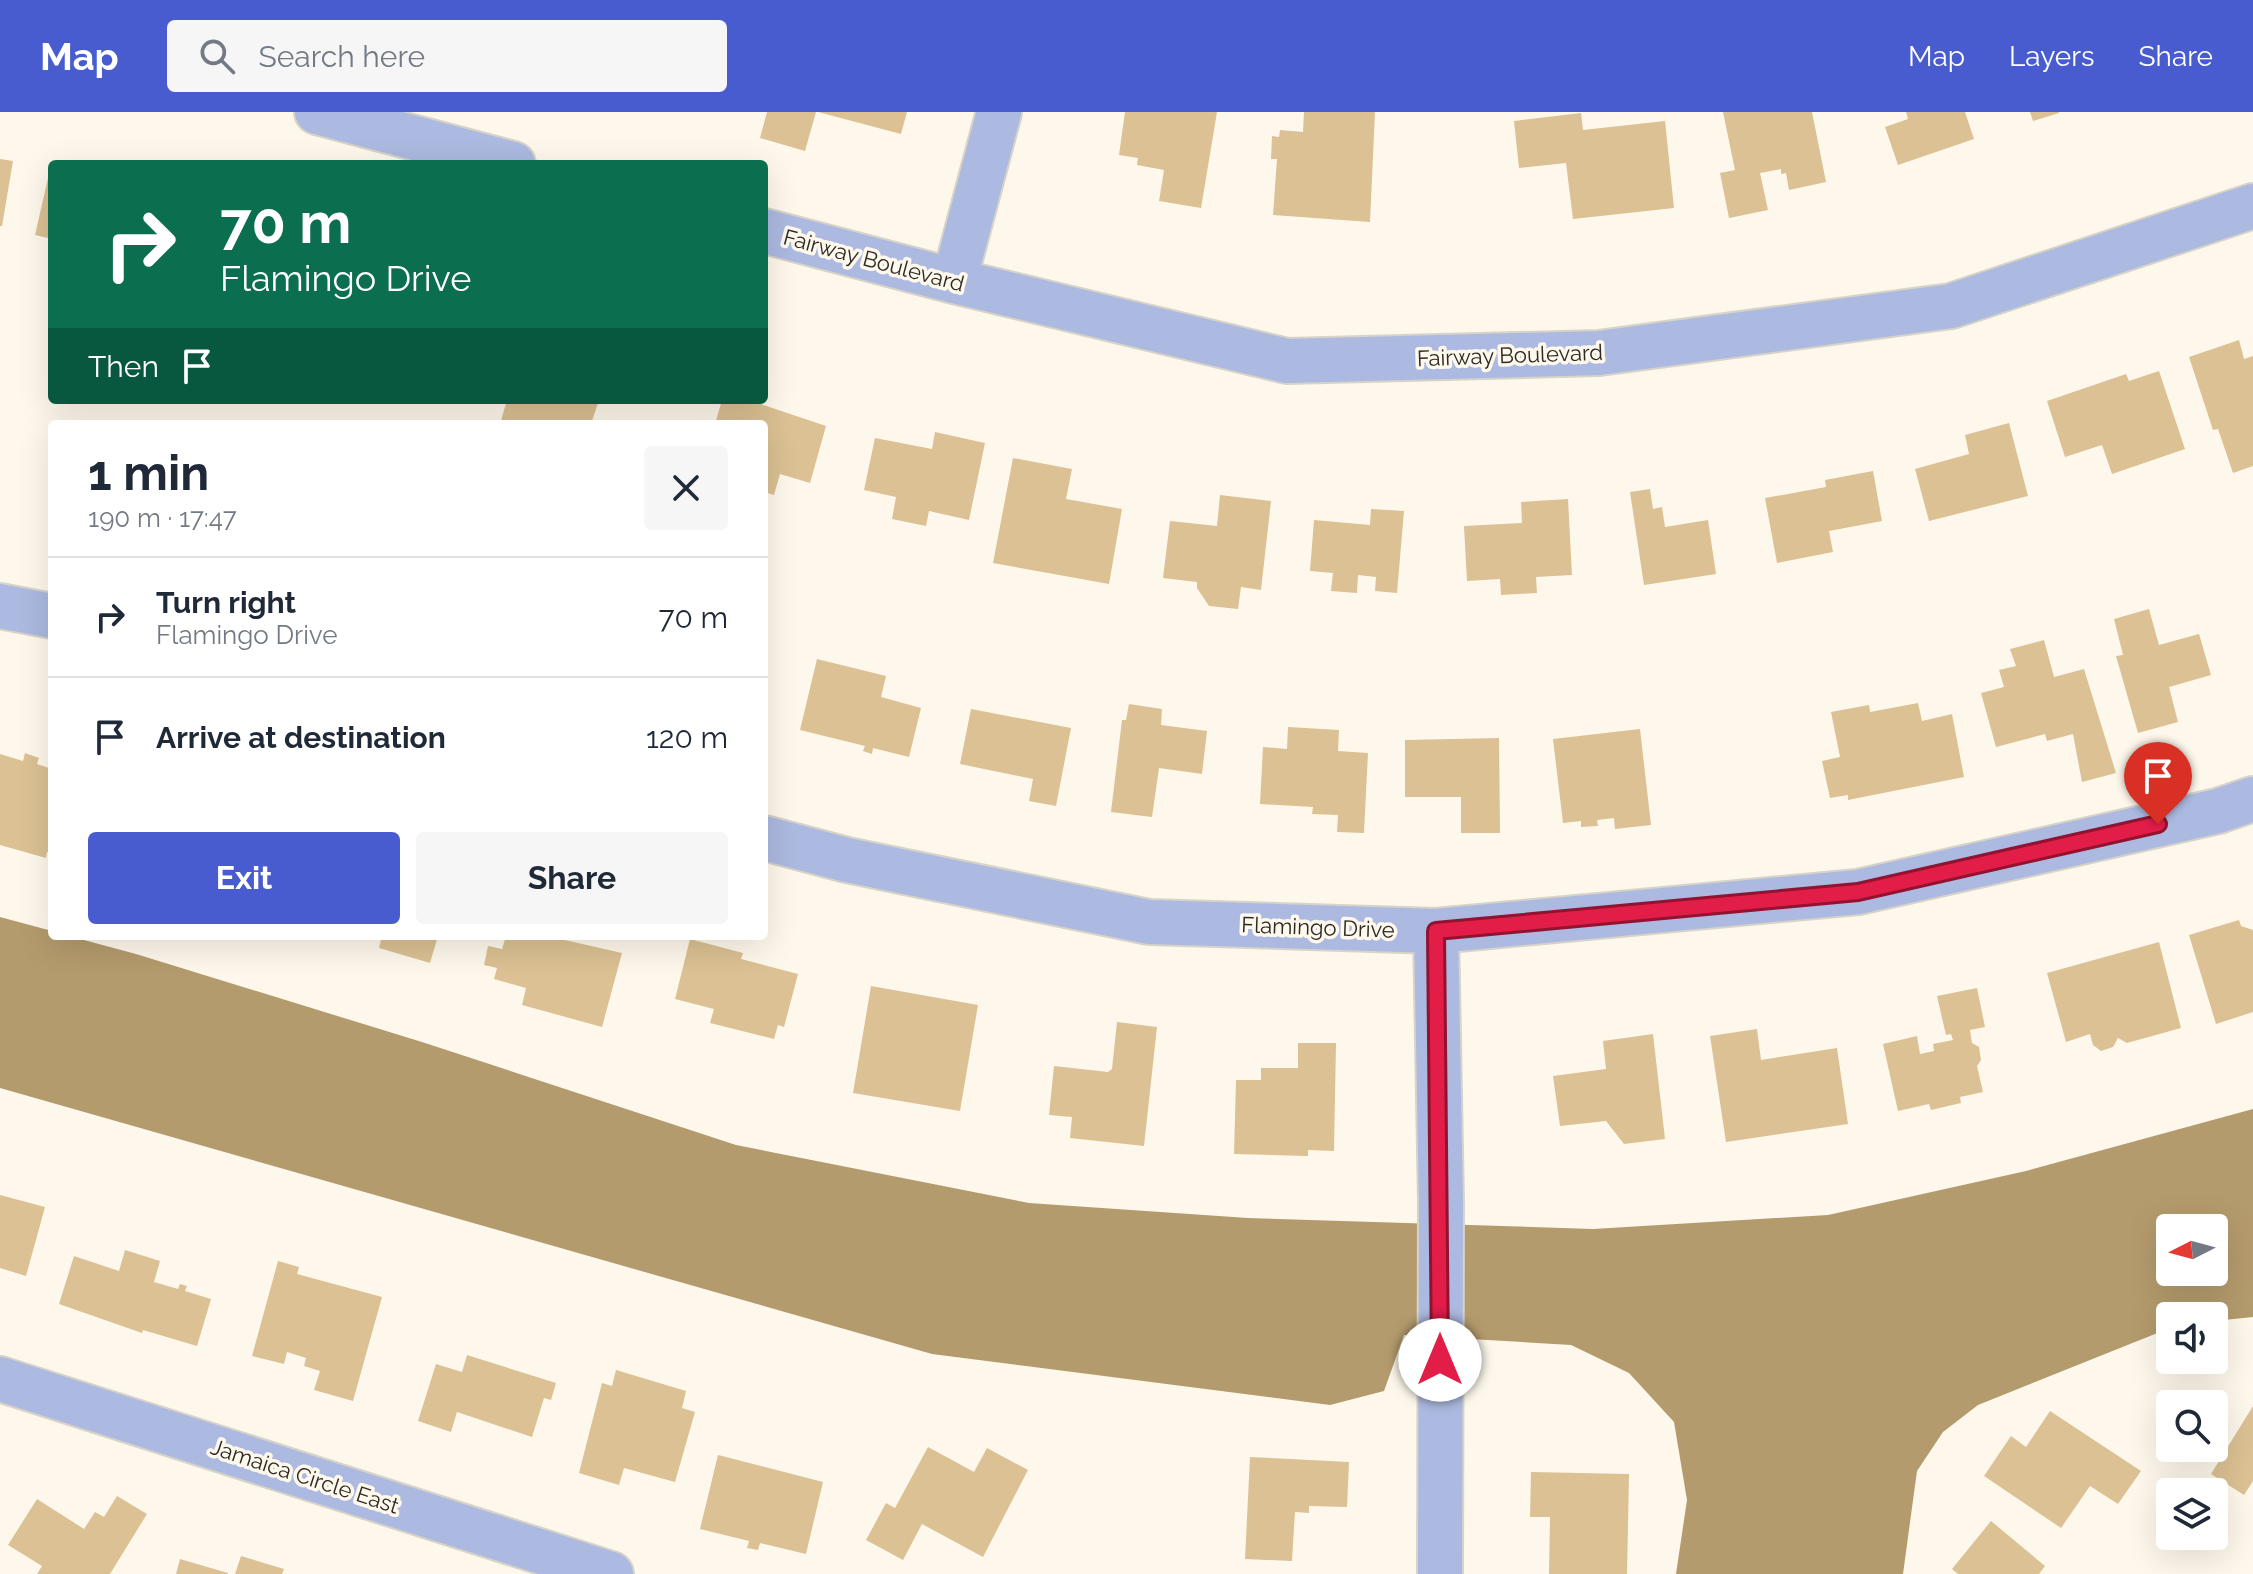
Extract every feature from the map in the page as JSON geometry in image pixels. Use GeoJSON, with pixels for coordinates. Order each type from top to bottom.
{"type":"FeatureCollection","features":[{"type":"Feature","properties":{"kind":"street"},"geometry":{"type":"LineString","coordinates":[[317,112],[498,160]]}},
{"type":"Feature","properties":{"kind":"street"},"geometry":{"type":"LineString","coordinates":[[954,281],[999,112]]}},
{"type":"Feature","properties":{"kind":"street","name":"Fairway Boulevard"},"geometry":{"type":"LineString","coordinates":[[768,232],[954,281],[1287,361],[1599,353],[1951,306],[2253,206]]}},
{"type":"Feature","properties":{"kind":"street"},"geometry":{"type":"LineString","coordinates":[[0,606],[48,615]]}},
{"type":"Feature","properties":{"kind":"street","name":"Flamingo Drive"},"geometry":{"type":"LineString","coordinates":[[768,839],[847,860],[1149,922],[1436,931],[1858,892],[2218,811],[2253,799]]}},
{"type":"Feature","properties":{"kind":"street"},"geometry":{"type":"LineString","coordinates":[[1436,931],[1441,1204],[1440,1574]]}},
{"type":"Feature","properties":{"kind":"street","name":"Jamaica Circle East"},"geometry":{"type":"LineString","coordinates":[[0,1379],[611,1574]]}},
{"type":"Feature","properties":{"kind":"shaded area"},"geometry":{"type":"Polygon","coordinates":[[[0,917],[48,930],[48,940],[84,940],[136,954],[422,1042],[736,1145],[1029,1203],[1248,1218],[1593,1229],[1828,1215],[2026,1171],[2253,1109],[2253,1317],[2228,1320],[2228,1302],[2156,1302],[2156,1334],[1978,1405],[1943,1432],[1917,1471],[1903,1574],[1676,1574],[1687,1500],[1674,1422],[1629,1373],[1571,1345],[1404,1335],[1384,1391],[1330,1405],[932,1354],[0,1088],[0,917]]]}},
{"type":"Feature","properties":{"kind":"building"},"geometry":{"type":"Polygon","coordinates":[[[767,112],[816,112],[805,151],[760,138],[767,112]]]}},
{"type":"Feature","properties":{"kind":"building"},"geometry":{"type":"Polygon","coordinates":[[[818,112],[907,112],[901,134],[818,112]]]}},
{"type":"Feature","properties":{"kind":"building"},"geometry":{"type":"Polygon","coordinates":[[[1125,112],[1217,112],[1201,208],[1159,201],[1164,170],[1137,165],[1138,158],[1119,155],[1125,112]]]}},
{"type":"Feature","properties":{"kind":"building"},"geometry":{"type":"Polygon","coordinates":[[[1304,112],[1375,112],[1370,222],[1273,215],[1277,159],[1271,159],[1272,136],[1279,137],[1280,130],[1303,132],[1304,112]]]}},
{"type":"Feature","properties":{"kind":"building"},"geometry":{"type":"Polygon","coordinates":[[[1723,112],[1812,112],[1826,182],[1789,190],[1786,173],[1781,174],[1781,169],[1760,173],[1768,210],[1729,218],[1720,173],[1735,170],[1723,112]]]}},
{"type":"Feature","properties":{"kind":"building"},"geometry":{"type":"Polygon","coordinates":[[[1906,112],[1965,112],[1974,139],[1898,165],[1885,127],[1908,119],[1906,112]]]}},
{"type":"Feature","properties":{"kind":"building"},"geometry":{"type":"Polygon","coordinates":[[[2030,112],[2059,112],[2059,113],[2033,121],[2030,112]]]}},
{"type":"Feature","properties":{"kind":"building"},"geometry":{"type":"Polygon","coordinates":[[[1581,113],[1583,130],[1665,121],[1674,208],[1573,219],[1566,163],[1519,168],[1514,121],[1581,113]]]}},
{"type":"Feature","properties":{"kind":"building"},"geometry":{"type":"Polygon","coordinates":[[[0,159],[13,161],[2,226],[0,226],[0,159]]]}},
{"type":"Feature","properties":{"kind":"building"},"geometry":{"type":"Polygon","coordinates":[[[48,178],[48,238],[35,235],[48,178]]]}},
{"type":"Feature","properties":{"kind":"building"},"geometry":{"type":"Polygon","coordinates":[[[2239,340],[2244,359],[2253,356],[2253,466],[2233,473],[2218,429],[2213,430],[2189,357],[2239,340]]]}},
{"type":"Feature","properties":{"kind":"building"},"geometry":{"type":"Polygon","coordinates":[[[2159,371],[2185,449],[2112,474],[2102,445],[2065,457],[2047,401],[2126,374],[2129,381],[2159,371]]]}},
{"type":"Feature","properties":{"kind":"building"},"geometry":{"type":"Polygon","coordinates":[[[506,404],[598,404],[592,420],[501,420],[506,404]]]}},
{"type":"Feature","properties":{"kind":"building"},"geometry":{"type":"Polygon","coordinates":[[[721,404],[761,404],[826,426],[810,483],[780,474],[774,495],[768,493],[768,420],[716,420],[721,404]]]}},
{"type":"Feature","properties":{"kind":"building"},"geometry":{"type":"Polygon","coordinates":[[[2009,423],[2028,496],[1929,521],[1915,469],[1969,454],[1965,435],[2009,423]]]}},
{"type":"Feature","properties":{"kind":"building"},"geometry":{"type":"Polygon","coordinates":[[[935,432],[985,443],[969,520],[929,511],[926,526],[892,519],[896,497],[864,490],[875,438],[932,449],[935,432]]]}},
{"type":"Feature","properties":{"kind":"building"},"geometry":{"type":"Polygon","coordinates":[[[1013,458],[1072,469],[1066,499],[1122,509],[1109,584],[993,563],[1013,458]]]}},
{"type":"Feature","properties":{"kind":"building"},"geometry":{"type":"Polygon","coordinates":[[[1873,471],[1882,521],[1829,531],[1833,552],[1777,563],[1765,498],[1826,487],[1825,480],[1873,471]]]}},
{"type":"Feature","properties":{"kind":"building"},"geometry":{"type":"Polygon","coordinates":[[[1650,489],[1653,509],[1662,507],[1665,527],[1708,520],[1716,574],[1644,585],[1630,492],[1650,489]]]}},
{"type":"Feature","properties":{"kind":"building"},"geometry":{"type":"Polygon","coordinates":[[[1220,495],[1271,501],[1261,590],[1241,587],[1238,609],[1209,606],[1197,588],[1197,582],[1163,578],[1170,521],[1217,526],[1220,495]]]}},
{"type":"Feature","properties":{"kind":"building"},"geometry":{"type":"Polygon","coordinates":[[[1568,499],[1572,575],[1536,577],[1537,593],[1501,595],[1500,579],[1467,581],[1464,526],[1522,523],[1521,502],[1568,499]]]}},
{"type":"Feature","properties":{"kind":"building"},"geometry":{"type":"Polygon","coordinates":[[[1371,509],[1404,511],[1397,593],[1375,591],[1376,577],[1358,575],[1357,593],[1331,591],[1333,573],[1310,571],[1314,520],[1370,525],[1371,509]]]}},
{"type":"Feature","properties":{"kind":"building"},"geometry":{"type":"Polygon","coordinates":[[[2149,609],[2159,645],[2199,634],[2211,675],[2169,687],[2178,722],[2138,733],[2116,656],[2123,655],[2114,619],[2149,609]]]}},
{"type":"Feature","properties":{"kind":"building"},"geometry":{"type":"Polygon","coordinates":[[[2044,640],[2054,677],[2084,669],[2116,773],[2082,782],[2073,734],[2047,741],[2045,734],[1996,747],[1981,693],[2004,687],[1999,670],[2016,666],[2010,649],[2044,640]]]}},
{"type":"Feature","properties":{"kind":"building"},"geometry":{"type":"Polygon","coordinates":[[[817,659],[886,676],[881,697],[921,708],[909,757],[873,748],[872,754],[863,751],[865,746],[800,730],[817,659]]]}},
{"type":"Feature","properties":{"kind":"building"},"geometry":{"type":"Polygon","coordinates":[[[1918,703],[1922,721],[1952,714],[1964,777],[1848,800],[1848,795],[1830,798],[1822,761],[1840,757],[1831,712],[1869,705],[1870,712],[1918,703]]]}},
{"type":"Feature","properties":{"kind":"building"},"geometry":{"type":"Polygon","coordinates":[[[1129,704],[1162,709],[1161,725],[1207,731],[1202,774],[1159,768],[1152,817],[1111,812],[1122,720],[1126,720],[1129,704]]]}},
{"type":"Feature","properties":{"kind":"building"},"geometry":{"type":"Polygon","coordinates":[[[971,709],[1071,728],[1056,806],[1029,801],[1033,779],[960,764],[971,709]]]}},
{"type":"Feature","properties":{"kind":"building"},"geometry":{"type":"Polygon","coordinates":[[[1288,727],[1339,730],[1338,751],[1368,753],[1364,833],[1337,832],[1338,815],[1312,814],[1313,807],[1260,804],[1263,747],[1287,749],[1288,727]]]}},
{"type":"Feature","properties":{"kind":"building"},"geometry":{"type":"Polygon","coordinates":[[[1640,729],[1651,825],[1615,829],[1614,818],[1597,820],[1598,826],[1581,827],[1581,821],[1563,823],[1553,739],[1640,729]]]}},
{"type":"Feature","properties":{"kind":"building"},"geometry":{"type":"Polygon","coordinates":[[[1499,738],[1500,833],[1461,833],[1461,797],[1405,797],[1405,740],[1499,738]]]}},
{"type":"Feature","properties":{"kind":"building"},"geometry":{"type":"Polygon","coordinates":[[[25,753],[39,758],[37,764],[48,768],[46,858],[0,845],[0,754],[23,761],[25,753]]]}},
{"type":"Feature","properties":{"kind":"building"},"geometry":{"type":"Polygon","coordinates":[[[2239,920],[2241,926],[2253,930],[2253,1012],[2216,1024],[2189,935],[2239,920]]]}},
{"type":"Feature","properties":{"kind":"building"},"geometry":{"type":"Polygon","coordinates":[[[381,940],[437,940],[430,963],[379,948],[381,940]]]}},
{"type":"Feature","properties":{"kind":"building"},"geometry":{"type":"Polygon","coordinates":[[[505,940],[565,940],[622,953],[602,1027],[522,1005],[526,988],[494,979],[497,968],[484,965],[488,946],[502,949],[505,940]]]}},
{"type":"Feature","properties":{"kind":"building"},"geometry":{"type":"Polygon","coordinates":[[[690,940],[743,953],[741,959],[798,974],[784,1027],[778,1025],[774,1039],[710,1023],[714,1009],[675,999],[690,940]]]}},
{"type":"Feature","properties":{"kind":"building"},"geometry":{"type":"Polygon","coordinates":[[[2159,942],[2181,1028],[2127,1043],[2118,1038],[2113,1047],[2101,1051],[2093,1045],[2090,1034],[2066,1042],[2047,973],[2159,942]]]}},
{"type":"Feature","properties":{"kind":"building"},"geometry":{"type":"Polygon","coordinates":[[[871,986],[978,1005],[960,1111],[853,1093],[871,986]]]}},
{"type":"Feature","properties":{"kind":"building"},"geometry":{"type":"Polygon","coordinates":[[[1977,988],[1985,1027],[1970,1030],[1972,1043],[1979,1047],[1981,1060],[1977,1066],[1983,1092],[1960,1097],[1961,1103],[1931,1110],[1929,1104],[1898,1111],[1883,1044],[1917,1036],[1920,1054],[1934,1051],[1933,1044],[1953,1040],[1951,1034],[1946,1035],[1937,996],[1977,988]]]}},
{"type":"Feature","properties":{"kind":"building"},"geometry":{"type":"Polygon","coordinates":[[[1117,1022],[1157,1027],[1144,1146],[1070,1138],[1072,1117],[1049,1115],[1054,1066],[1108,1072],[1112,1069],[1117,1022]]]}},
{"type":"Feature","properties":{"kind":"building"},"geometry":{"type":"Polygon","coordinates":[[[1757,1029],[1761,1060],[1837,1048],[1848,1124],[1726,1142],[1710,1036],[1757,1029]]]}},
{"type":"Feature","properties":{"kind":"building"},"geometry":{"type":"Polygon","coordinates":[[[1653,1034],[1665,1139],[1624,1144],[1606,1121],[1560,1126],[1553,1076],[1606,1069],[1603,1041],[1653,1034]]]}},
{"type":"Feature","properties":{"kind":"building"},"geometry":{"type":"Polygon","coordinates":[[[1298,1043],[1336,1043],[1334,1151],[1308,1150],[1308,1156],[1234,1154],[1236,1080],[1261,1080],[1261,1068],[1298,1068],[1298,1043]]]}},
{"type":"Feature","properties":{"kind":"building"},"geometry":{"type":"Polygon","coordinates":[[[0,1195],[45,1207],[26,1276],[0,1268],[0,1195]]]}},
{"type":"Feature","properties":{"kind":"building"},"geometry":{"type":"Polygon","coordinates":[[[125,1250],[160,1261],[154,1282],[178,1289],[180,1284],[187,1286],[185,1291],[211,1299],[197,1346],[143,1330],[142,1333],[59,1304],[74,1256],[119,1271],[125,1250]]]}},
{"type":"Feature","properties":{"kind":"building"},"geometry":{"type":"Polygon","coordinates":[[[278,1261],[299,1267],[297,1274],[382,1297],[353,1401],[314,1390],[320,1371],[304,1366],[306,1358],[287,1352],[284,1364],[252,1356],[278,1261]]]}},
{"type":"Feature","properties":{"kind":"building"},"geometry":{"type":"Polygon","coordinates":[[[467,1355],[556,1383],[551,1400],[544,1398],[532,1437],[457,1412],[451,1432],[418,1421],[436,1364],[462,1372],[467,1355]]]}},
{"type":"Feature","properties":{"kind":"building"},"geometry":{"type":"Polygon","coordinates":[[[616,1370],[686,1391],[682,1408],[695,1412],[675,1482],[624,1468],[619,1485],[579,1473],[602,1383],[612,1386],[616,1370]]]}},
{"type":"Feature","properties":{"kind":"building"},"geometry":{"type":"Polygon","coordinates":[[[2253,1406],[2253,1481],[2244,1495],[2228,1485],[2228,1478],[2217,1478],[2211,1474],[2218,1462],[2228,1462],[2228,1446],[2253,1406]]]}},
{"type":"Feature","properties":{"kind":"building"},"geometry":{"type":"Polygon","coordinates":[[[2050,1411],[2141,1471],[2118,1504],[2090,1486],[2061,1528],[1984,1476],[2011,1436],[2026,1447],[2050,1411]]]}},
{"type":"Feature","properties":{"kind":"building"},"geometry":{"type":"Polygon","coordinates":[[[928,1447],[974,1472],[987,1448],[1028,1470],[983,1557],[922,1524],[903,1560],[866,1540],[886,1503],[895,1508],[928,1447]]]}},
{"type":"Feature","properties":{"kind":"building"},"geometry":{"type":"Polygon","coordinates":[[[718,1455],[823,1482],[806,1554],[760,1543],[758,1550],[747,1548],[749,1541],[700,1529],[718,1455]]]}},
{"type":"Feature","properties":{"kind":"building"},"geometry":{"type":"Polygon","coordinates":[[[1250,1457],[1349,1462],[1347,1507],[1309,1506],[1309,1513],[1295,1512],[1292,1561],[1245,1559],[1250,1457]]]}},
{"type":"Feature","properties":{"kind":"building"},"geometry":{"type":"Polygon","coordinates":[[[1531,1472],[1629,1474],[1627,1574],[1549,1574],[1550,1517],[1530,1517],[1531,1472]]]}},
{"type":"Feature","properties":{"kind":"building"},"geometry":{"type":"Polygon","coordinates":[[[117,1496],[147,1514],[110,1574],[37,1574],[42,1566],[8,1545],[37,1499],[84,1529],[95,1512],[104,1517],[117,1496]]]}},
{"type":"Feature","properties":{"kind":"building"},"geometry":{"type":"Polygon","coordinates":[[[1991,1521],[2045,1566],[2039,1574],[1958,1574],[1952,1569],[1991,1521]]]}},
{"type":"Feature","properties":{"kind":"building"},"geometry":{"type":"Polygon","coordinates":[[[241,1556],[284,1569],[282,1574],[235,1574],[241,1556]]]}},
{"type":"Feature","properties":{"kind":"building"},"geometry":{"type":"Polygon","coordinates":[[[180,1559],[228,1573],[228,1574],[176,1574],[180,1559]]]}},
{"type":"Feature","properties":{"kind":"route"},"geometry":{"type":"LineString","coordinates":[[1440,1360],[1441,1204],[1436,931],[1858,892],[2158,824]]}}]}
